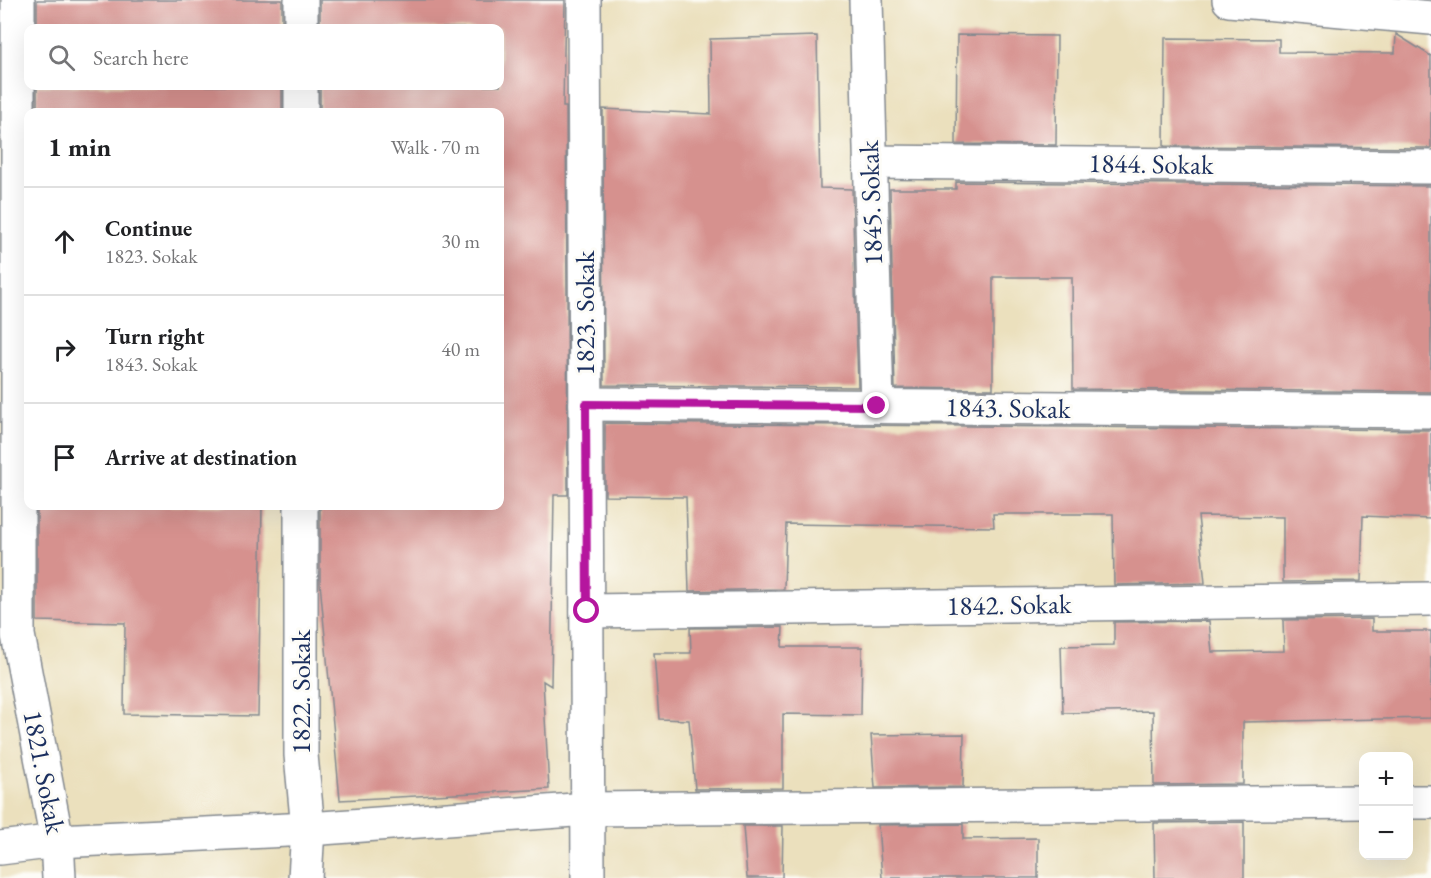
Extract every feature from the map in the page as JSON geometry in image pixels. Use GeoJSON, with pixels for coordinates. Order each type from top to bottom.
{"type":"FeatureCollection","features":[{"type":"Feature","properties":{"kind":"street","name":"1821. Sokak"},"geometry":{"type":"LineString","coordinates":[[18,0],[8,488],[18,635],[57,841],[59,878]]}},
{"type":"Feature","properties":{"kind":"street"},"geometry":{"type":"LineString","coordinates":[[301,0],[301,24]]}},
{"type":"Feature","properties":{"kind":"street","name":"1823. Sokak"},"geometry":{"type":"LineString","coordinates":[[584,0],[588,878]]}},
{"type":"Feature","properties":{"kind":"street","name":"1845. Sokak"},"geometry":{"type":"LineString","coordinates":[[866,0],[877,406]]}},
{"type":"Feature","properties":{"kind":"street"},"geometry":{"type":"LineString","coordinates":[[1229,0],[1431,18]]}},
{"type":"Feature","properties":{"kind":"street"},"geometry":{"type":"LineString","coordinates":[[301,90],[301,108]]}},
{"type":"Feature","properties":{"kind":"street","name":"1844. Sokak"},"geometry":{"type":"LineString","coordinates":[[870,162],[1431,167]]}},
{"type":"Feature","properties":{"kind":"street","name":"1843. Sokak"},"geometry":{"type":"LineString","coordinates":[[586,404],[1431,411]]}},
{"type":"Feature","properties":{"kind":"street","name":"1822. Sokak"},"geometry":{"type":"LineString","coordinates":[[301,510],[301,754],[308,829],[306,878]]}},
{"type":"Feature","properties":{"kind":"street","name":"1842. Sokak"},"geometry":{"type":"LineString","coordinates":[[587,611],[1431,599]]}},
{"type":"Feature","properties":{"kind":"street"},"geometry":{"type":"LineString","coordinates":[[0,848],[57,841],[308,829],[588,809],[1359,802]]}},
{"type":"Feature","properties":{"kind":"street"},"geometry":{"type":"LineString","coordinates":[[1413,802],[1431,802]]}},
{"type":"Feature","properties":{"kind":"building"},"geometry":{"type":"Polygon","coordinates":[[[37,0],[282,0],[282,24],[37,24],[37,0]]]}},
{"type":"Feature","properties":{"kind":"building"},"geometry":{"type":"Polygon","coordinates":[[[320,0],[565,0],[563,107],[566,107],[568,495],[554,495],[551,686],[543,681],[549,789],[340,800],[320,583],[320,510],[504,510],[504,108],[320,108],[320,90],[504,90],[504,24],[320,24],[320,0]]]}},
{"type":"Feature","properties":{"kind":"building"},"geometry":{"type":"Polygon","coordinates":[[[1396,34],[1431,56],[1431,148],[1164,146],[1165,38],[1279,39],[1279,52],[1395,53],[1396,34]]]}},
{"type":"Feature","properties":{"kind":"building"},"geometry":{"type":"Polygon","coordinates":[[[957,35],[1057,36],[1056,145],[956,144],[957,35]]]}},
{"type":"Feature","properties":{"kind":"building"},"geometry":{"type":"Polygon","coordinates":[[[817,36],[820,188],[852,189],[858,387],[604,385],[603,109],[711,114],[710,39],[817,36]]]}},
{"type":"Feature","properties":{"kind":"building"},"geometry":{"type":"Polygon","coordinates":[[[37,90],[282,90],[282,108],[37,108],[37,90]]]}},
{"type":"Feature","properties":{"kind":"building"},"geometry":{"type":"Polygon","coordinates":[[[956,182],[1431,186],[1431,392],[1073,389],[1072,277],[993,277],[993,389],[895,388],[890,189],[956,189],[956,182]]]}},
{"type":"Feature","properties":{"kind":"building"},"geometry":{"type":"Polygon","coordinates":[[[605,423],[1431,430],[1431,519],[1363,516],[1361,581],[1283,582],[1283,517],[1198,516],[1205,583],[1114,585],[1113,514],[993,514],[994,527],[786,524],[784,589],[689,591],[686,497],[605,496],[605,423]]]}},
{"type":"Feature","properties":{"kind":"building"},"geometry":{"type":"Polygon","coordinates":[[[37,510],[262,510],[258,716],[124,714],[125,623],[37,621],[37,510]]]}},
{"type":"Feature","properties":{"kind":"building"},"geometry":{"type":"Polygon","coordinates":[[[1372,619],[1372,631],[1431,631],[1431,718],[1243,722],[1243,784],[1154,785],[1153,711],[1063,713],[1061,646],[1114,645],[1114,622],[1209,621],[1212,652],[1284,651],[1283,620],[1372,619]]]}},
{"type":"Feature","properties":{"kind":"building"},"geometry":{"type":"Polygon","coordinates":[[[783,627],[782,647],[862,647],[861,715],[783,714],[783,788],[695,789],[689,720],[659,719],[654,653],[691,653],[690,628],[783,627]]]}},
{"type":"Feature","properties":{"kind":"building"},"geometry":{"type":"Polygon","coordinates":[[[964,734],[963,787],[875,788],[871,735],[964,734]]]}},
{"type":"Feature","properties":{"kind":"building"},"geometry":{"type":"Polygon","coordinates":[[[1244,822],[1244,878],[1155,878],[1154,823],[1244,822]]]}},
{"type":"Feature","properties":{"kind":"building"},"geometry":{"type":"Polygon","coordinates":[[[963,824],[963,839],[1038,838],[1038,878],[882,878],[878,825],[963,824]]]}},
{"type":"Feature","properties":{"kind":"building"},"geometry":{"type":"Polygon","coordinates":[[[743,826],[783,826],[782,878],[747,878],[743,826]]]}},
{"type":"Feature","properties":{"kind":"route"},"geometry":{"type":"LineString","coordinates":[[587,611],[586,404],[877,406]]}}]}
